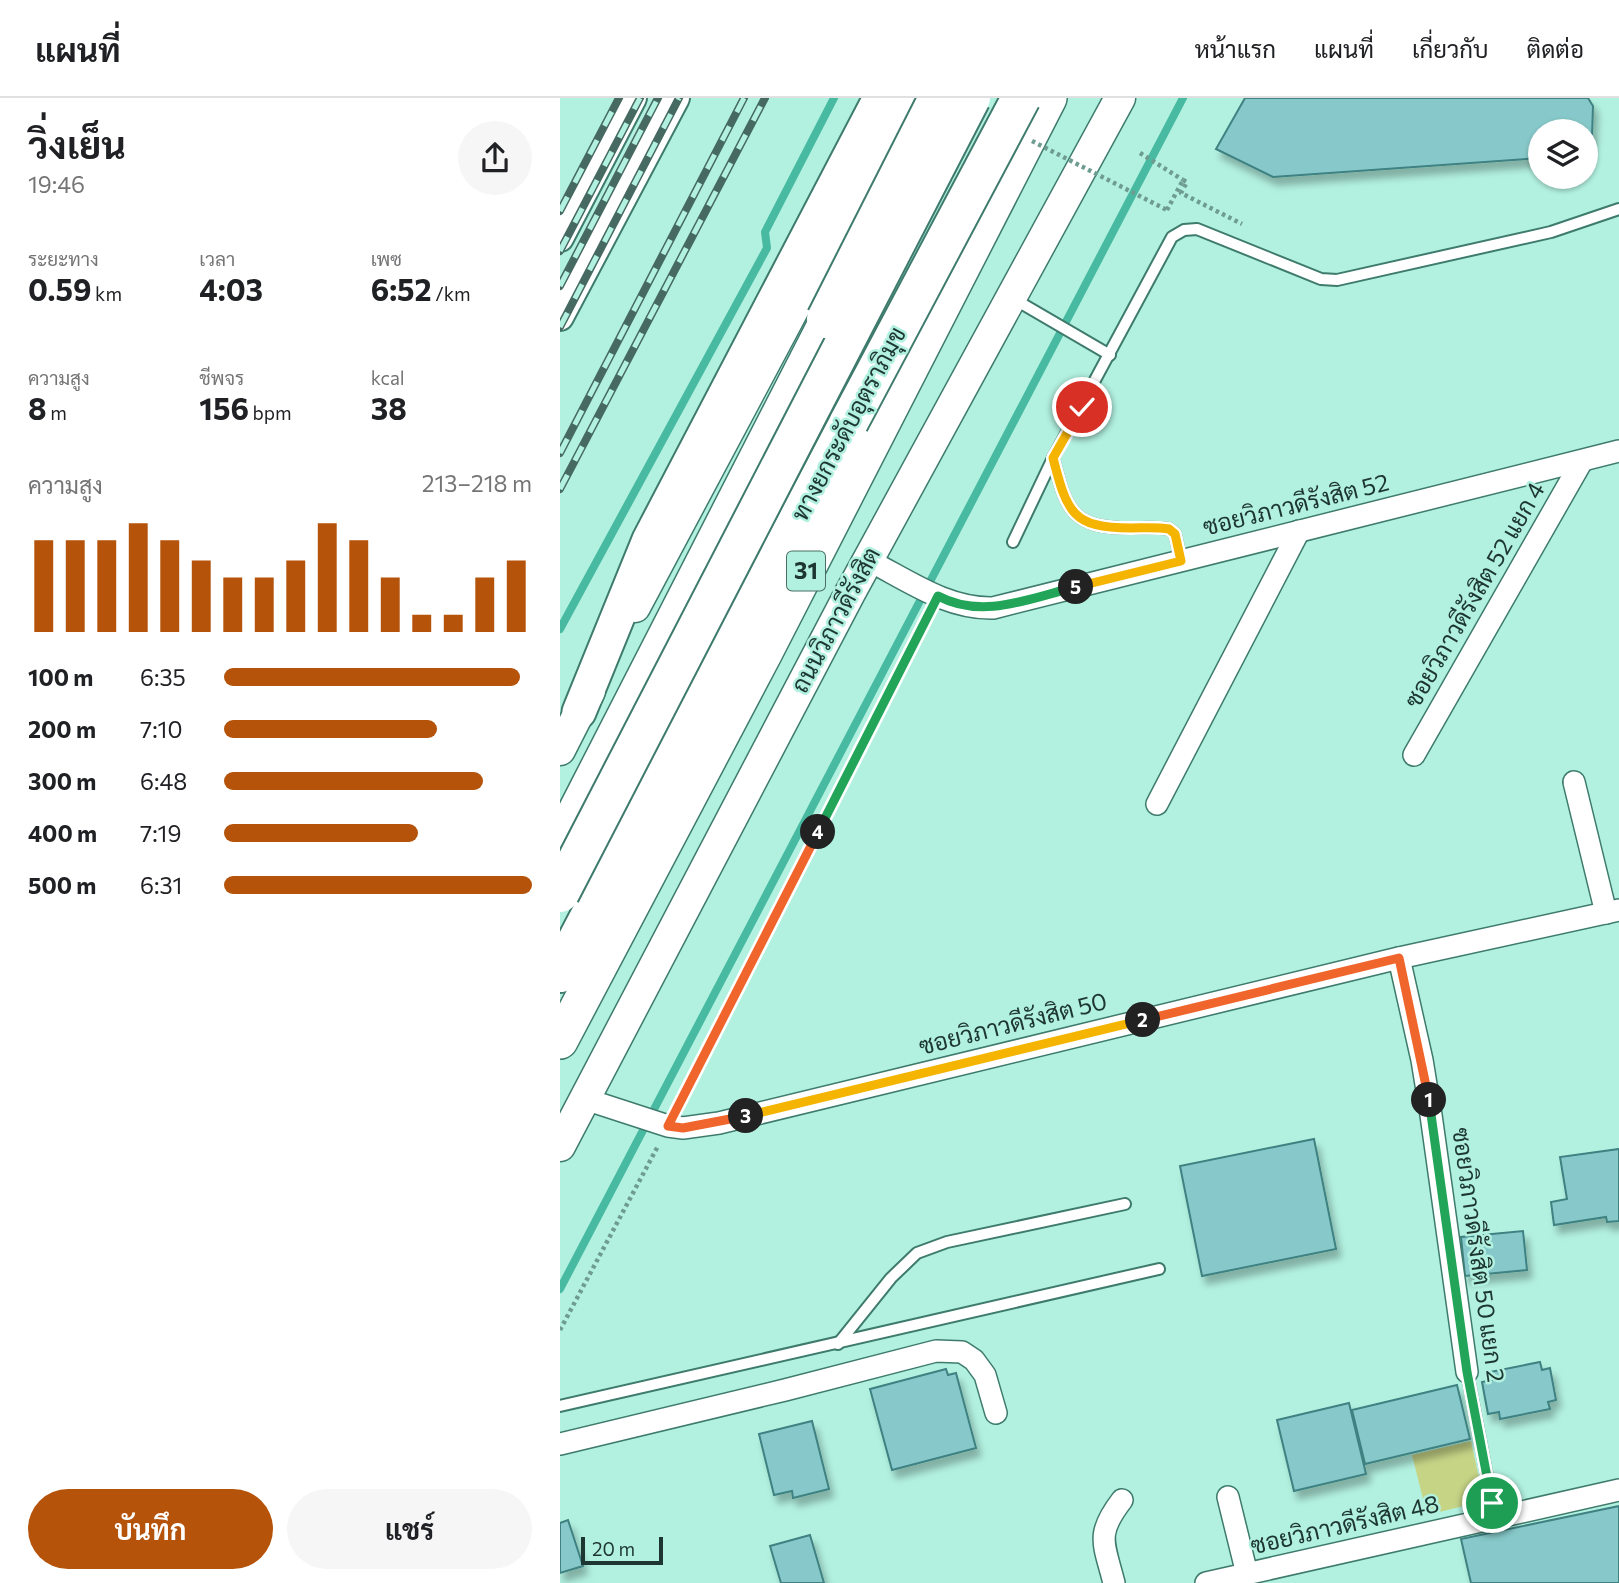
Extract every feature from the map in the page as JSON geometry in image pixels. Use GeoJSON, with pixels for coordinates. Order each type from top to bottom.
{"type":"FeatureCollection","features":[{"type":"Feature","properties":{"kind":"highway"},"geometry":{"type":"LineString","coordinates":[[560,873],[681,607],[938,98]]}},
{"type":"Feature","properties":{"kind":"highway"},"geometry":{"type":"LineString","coordinates":[[560,842],[852,272],[946,98]]}},
{"type":"Feature","properties":{"kind":"highway","name":"ทางยกระดับอุตราภิมุข"},"geometry":{"type":"LineString","coordinates":[[560,893],[971,98]]}},
{"type":"Feature","properties":{"kind":"highway","name":"ทางยกระดับอุตราภิมุข"},"geometry":{"type":"LineString","coordinates":[[560,973],[1021,98]]}},
{"type":"Feature","properties":{"kind":"highway","name":"ถนนวิภาวดีรังสิต"},"geometry":{"type":"LineString","coordinates":[[560,1041],[764,654],[1049,98]]}},
{"type":"Feature","properties":{"kind":"main road"},"geometry":{"type":"LineString","coordinates":[[579,712],[649,540],[880,98]]}},
{"type":"Feature","properties":{"kind":"main road"},"geometry":{"type":"LineString","coordinates":[[560,750],[906,98]]}},
{"type":"Feature","properties":{"kind":"main road","name":"ถนนวิภาวดีรังสิต"},"geometry":{"type":"LineString","coordinates":[[560,1146],[868,560],[1120,98]]}},
{"type":"Feature","properties":{"kind":"street"},"geometry":{"type":"LineString","coordinates":[[560,237],[633,98]]}},
{"type":"Feature","properties":{"kind":"street"},"geometry":{"type":"LineString","coordinates":[[560,317],[676,98]]}},
{"type":"Feature","properties":{"kind":"street","name":"ซอยวิภาวดีรังสิต 52"},"geometry":{"type":"LineString","coordinates":[[868,560],[952,603],[974,608],[993,608],[1619,451]]}},
{"type":"Feature","properties":{"kind":"street","name":"ซอยวิภาวดีรังสิต 52 แยก 4"},"geometry":{"type":"LineString","coordinates":[[1414,755],[1581,461]]}},
{"type":"Feature","properties":{"kind":"street"},"geometry":{"type":"LineString","coordinates":[[1157,804],[1299,531]]}},
{"type":"Feature","properties":{"kind":"street"},"geometry":{"type":"LineString","coordinates":[[1574,782],[1613,911]]}},
{"type":"Feature","properties":{"kind":"street","name":"ซอยวิภาวดีรังสิต 50"},"geometry":{"type":"LineString","coordinates":[[585,1099],[668,1126],[683,1128],[719,1123],[1399,958],[1613,911]]}},
{"type":"Feature","properties":{"kind":"street","name":"ซอยวิภาวดีรังสิต 50 แยก 2"},"geometry":{"type":"LineString","coordinates":[[1399,958],[1424,1074],[1467,1372]]}},
{"type":"Feature","properties":{"kind":"street"},"geometry":{"type":"LineString","coordinates":[[560,1444],[936,1351],[962,1352],[974,1360],[985,1375],[996,1413]]}},
{"type":"Feature","properties":{"kind":"street","name":"ซอยวิภาวดีรังสิต 48"},"geometry":{"type":"LineString","coordinates":[[1206,1583],[1619,1490]]}},
{"type":"Feature","properties":{"kind":"street"},"geometry":{"type":"LineString","coordinates":[[1228,1497],[1247,1574]]}},
{"type":"Feature","properties":{"kind":"street"},"geometry":{"type":"LineString","coordinates":[[1114,1583],[1104,1530],[1108,1518],[1122,1500]]}},
{"type":"Feature","properties":{"kind":"lane"},"geometry":{"type":"LineString","coordinates":[[1013,542],[1053,458],[1172,237],[1184,230],[1196,229],[1321,279],[1337,280],[1551,232],[1619,209]]}},
{"type":"Feature","properties":{"kind":"lane"},"geometry":{"type":"LineString","coordinates":[[1011,298],[1110,355]]}},
{"type":"Feature","properties":{"kind":"lane"},"geometry":{"type":"LineString","coordinates":[[1053,458],[1060,488],[1069,508],[1084,522],[1104,528],[1169,529],[1175,534],[1181,561]]}},
{"type":"Feature","properties":{"kind":"lane"},"geometry":{"type":"LineString","coordinates":[[838,1344],[891,1278],[917,1253],[947,1242],[1125,1203]]}},
{"type":"Feature","properties":{"kind":"lane"},"geometry":{"type":"LineString","coordinates":[[560,1406],[1159,1269]]}},
{"type":"Feature","properties":{"kind":"lane","name":"ซอยวิภาวดีรังสิต 50 แยก 2"},"geometry":{"type":"LineString","coordinates":[[1467,1372],[1494,1518]]}},
{"type":"Feature","properties":{"kind":"path"},"geometry":{"type":"LineString","coordinates":[[1020,135],[1167,210],[1183,180]]}},
{"type":"Feature","properties":{"kind":"path"},"geometry":{"type":"LineString","coordinates":[[1140,153],[1187,182],[1181,193],[1245,226]]}},
{"type":"Feature","properties":{"kind":"path"},"geometry":{"type":"LineString","coordinates":[[560,1330],[668,1126],[938,596]]}},
{"type":"Feature","properties":{"kind":"green space"},"geometry":{"type":"Polygon","coordinates":[[[1471,1441],[1484,1501],[1427,1515],[1412,1455],[1471,1441]]]}},
{"type":"Feature","properties":{"kind":"building"},"geometry":{"type":"Polygon","coordinates":[[[1245,98],[1588,98],[1593,106],[1593,119],[1528,119],[1528,159],[1273,177],[1216,149],[1245,98]]]}},
{"type":"Feature","properties":{"kind":"building"},"geometry":{"type":"Polygon","coordinates":[[[1314,1139],[1336,1249],[1202,1276],[1180,1166],[1314,1139]]]}},
{"type":"Feature","properties":{"kind":"building"},"geometry":{"type":"Polygon","coordinates":[[[1619,1149],[1619,1221],[1607,1222],[1606,1217],[1554,1225],[1551,1202],[1567,1199],[1560,1157],[1619,1149]]]}},
{"type":"Feature","properties":{"kind":"building"},"geometry":{"type":"Polygon","coordinates":[[[1523,1231],[1527,1270],[1465,1276],[1461,1237],[1523,1231]]]}},
{"type":"Feature","properties":{"kind":"building"},"geometry":{"type":"Polygon","coordinates":[[[1540,1362],[1542,1370],[1550,1368],[1556,1400],[1548,1402],[1550,1409],[1500,1419],[1499,1412],[1488,1414],[1482,1382],[1492,1380],[1490,1372],[1540,1362]]]}},
{"type":"Feature","properties":{"kind":"building"},"geometry":{"type":"Polygon","coordinates":[[[946,1369],[948,1375],[956,1373],[976,1448],[892,1470],[870,1389],[946,1369]]]}},
{"type":"Feature","properties":{"kind":"building"},"geometry":{"type":"Polygon","coordinates":[[[1457,1385],[1470,1439],[1365,1464],[1352,1410],[1457,1385]]]}},
{"type":"Feature","properties":{"kind":"building"},"geometry":{"type":"Polygon","coordinates":[[[1349,1403],[1366,1474],[1294,1491],[1277,1420],[1349,1403]]]}},
{"type":"Feature","properties":{"kind":"building"},"geometry":{"type":"Polygon","coordinates":[[[812,1421],[829,1489],[793,1498],[792,1491],[774,1495],[759,1434],[812,1421]]]}},
{"type":"Feature","properties":{"kind":"building"},"geometry":{"type":"Polygon","coordinates":[[[1619,1506],[1619,1583],[1471,1583],[1461,1539],[1619,1506]]]}},
{"type":"Feature","properties":{"kind":"building"},"geometry":{"type":"Polygon","coordinates":[[[568,1520],[583,1566],[560,1573],[560,1523],[568,1520]]]}},
{"type":"Feature","properties":{"kind":"building"},"geometry":{"type":"Polygon","coordinates":[[[810,1535],[824,1583],[781,1583],[770,1546],[810,1535]]]}},
{"type":"Feature","properties":{"kind":"waterway"},"geometry":{"type":"LineString","coordinates":[[560,629],[767,248],[765,232],[834,98]]}},
{"type":"Feature","properties":{"kind":"waterway"},"geometry":{"type":"LineString","coordinates":[[560,1289],[1183,98]]}},
{"type":"Feature","properties":{"kind":"railway"},"geometry":{"type":"LineString","coordinates":[[560,211],[619,98]]}},
{"type":"Feature","properties":{"kind":"railway"},"geometry":{"type":"LineString","coordinates":[[560,251],[640,98]]}},
{"type":"Feature","properties":{"kind":"railway"},"geometry":{"type":"LineString","coordinates":[[560,286],[658,98]]}},
{"type":"Feature","properties":{"kind":"railway"},"geometry":{"type":"LineString","coordinates":[[560,327],[679,98]]}},
{"type":"Feature","properties":{"kind":"railway"},"geometry":{"type":"LineString","coordinates":[[560,453],[744,98]]}},
{"type":"Feature","properties":{"kind":"railway"},"geometry":{"type":"LineString","coordinates":[[560,489],[765,98]]}},
{"type":"Feature","properties":{"kind":"route"},"geometry":{"type":"LineString","coordinates":[[1082,407],[1053,458],[1060,488],[1069,508],[1084,522],[1094,526],[1169,529],[1175,534],[1181,561],[993,608],[974,608],[952,603],[938,596],[668,1126],[683,1128],[719,1123],[1399,958],[1422,1060],[1467,1372],[1492,1503]]}}]}
